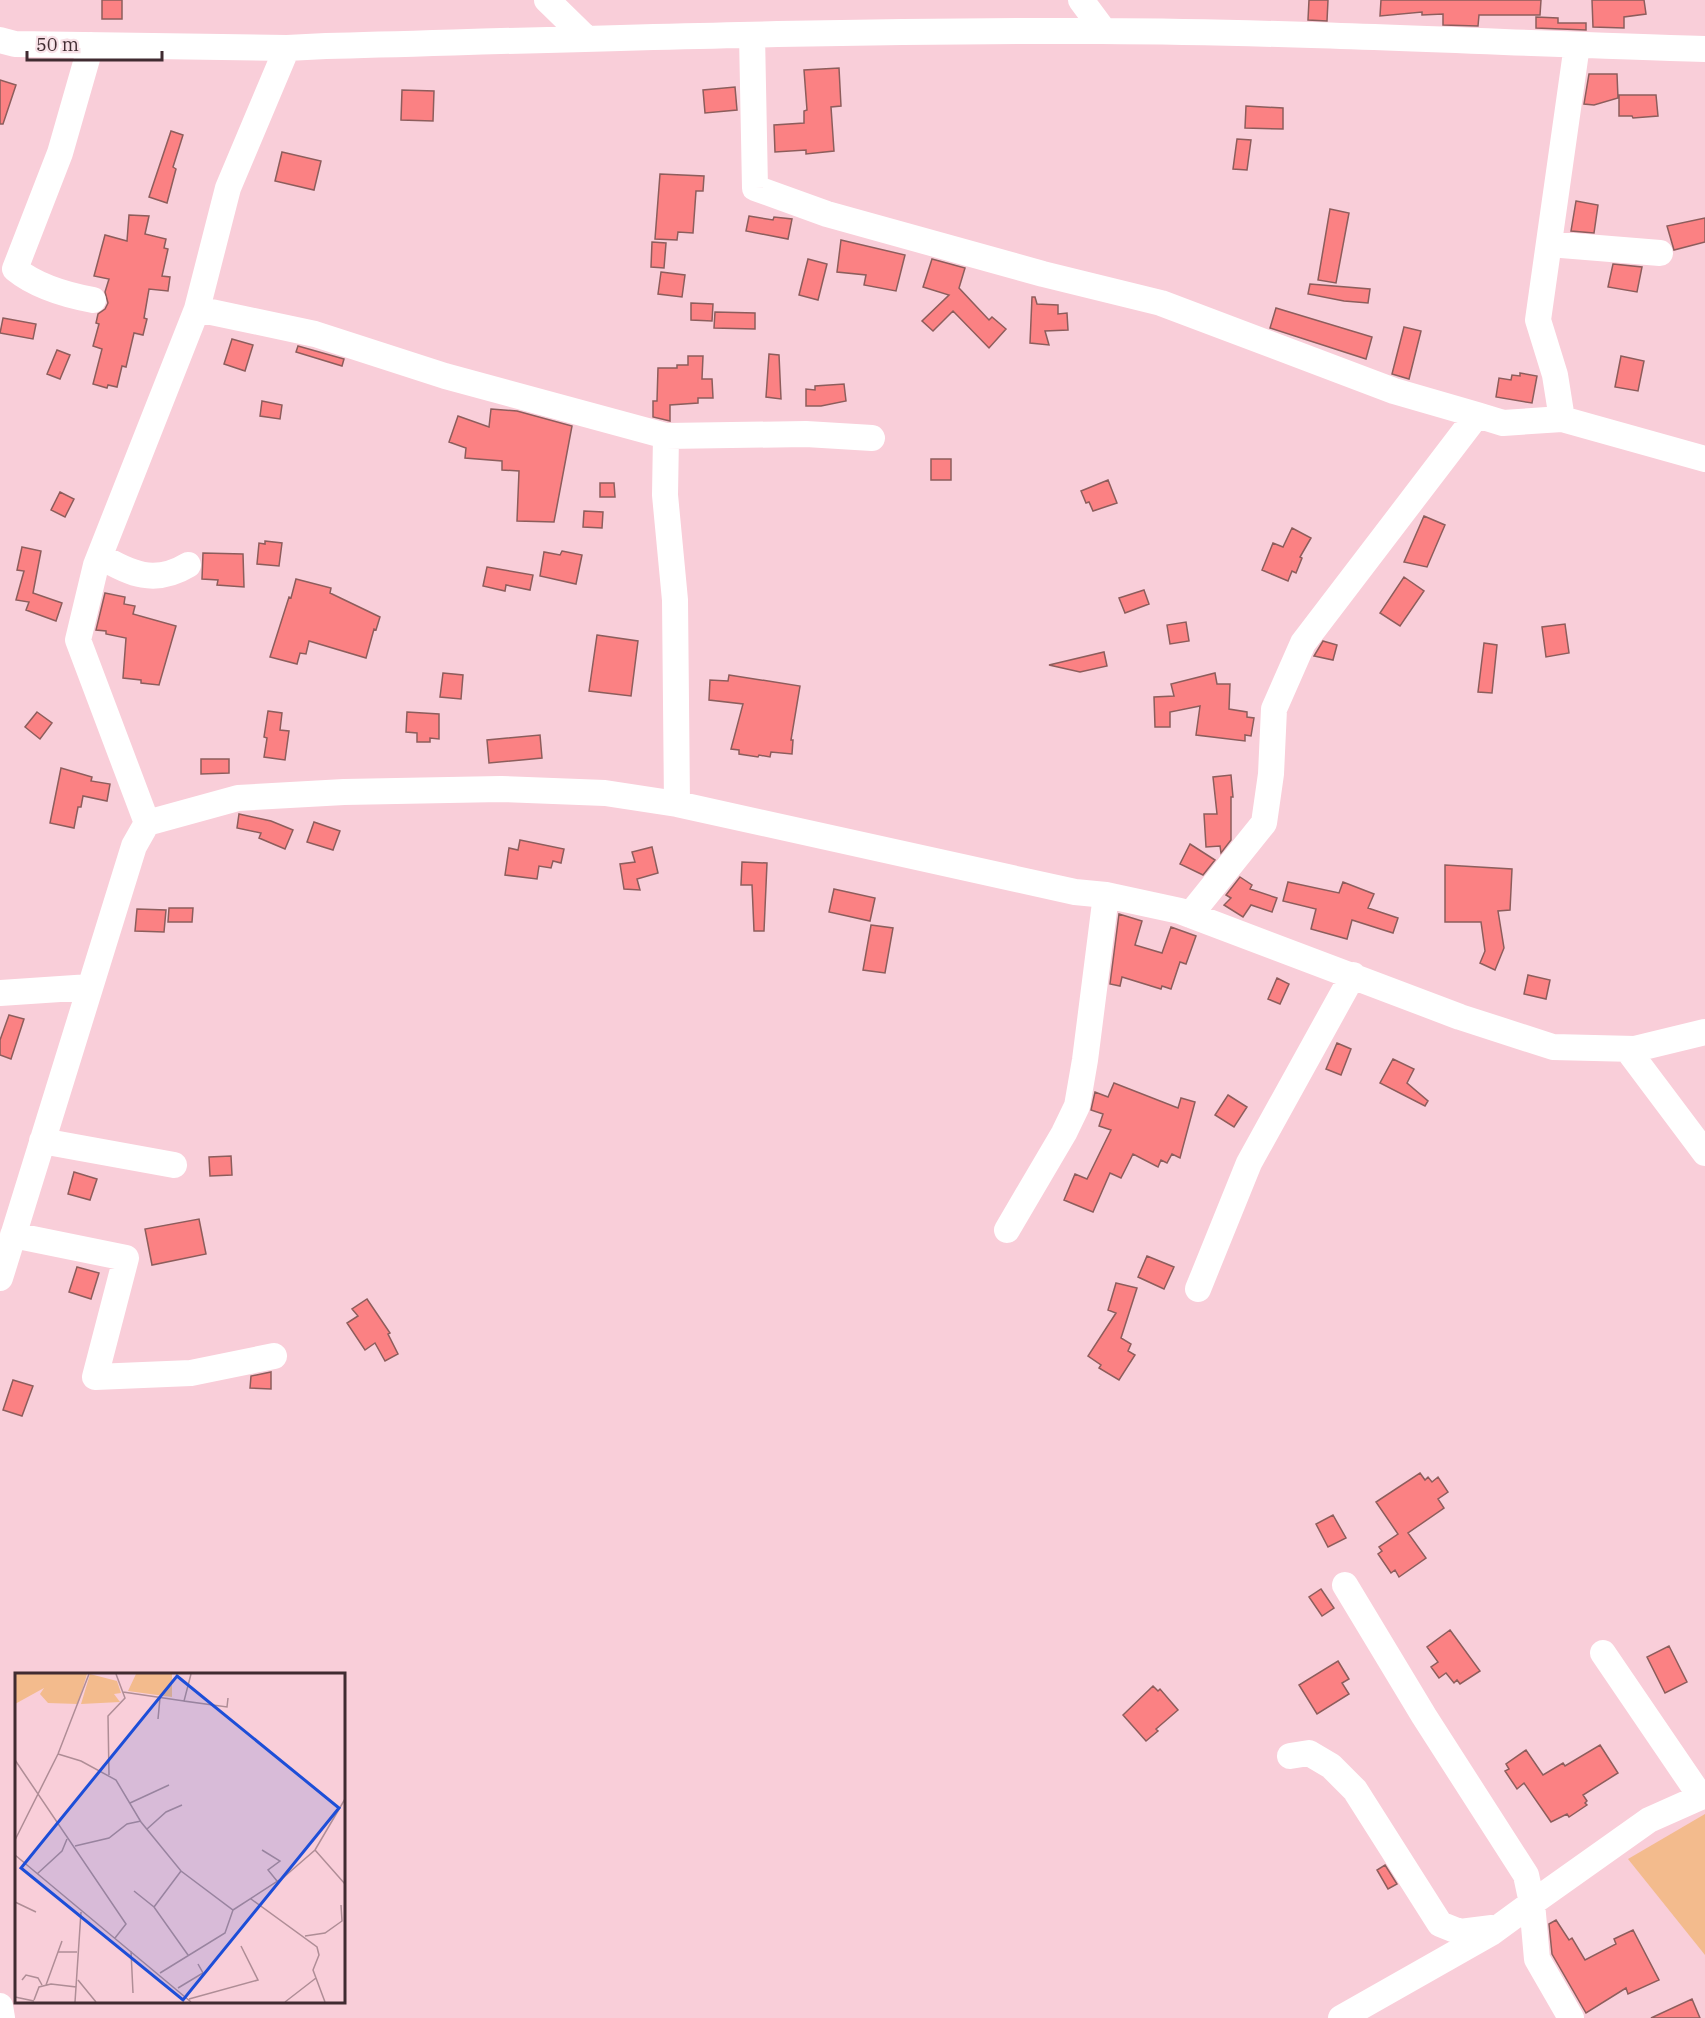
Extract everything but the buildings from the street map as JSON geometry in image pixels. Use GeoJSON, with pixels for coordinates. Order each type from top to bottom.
{"type":"FeatureCollection","features":[{"type":"Feature","properties":{"kind":"street"},"geometry":{"type":"LineString","coordinates":[[547,0],[586,39]]}},
{"type":"Feature","properties":{"kind":"street"},"geometry":{"type":"LineString","coordinates":[[1081,0],[1104,31]]}},
{"type":"Feature","properties":{"kind":"street"},"geometry":{"type":"LineString","coordinates":[[0,40],[15,44],[287,48],[752,35],[1104,31],[1705,49]]}},
{"type":"Feature","properties":{"kind":"street"},"geometry":{"type":"LineString","coordinates":[[752,35],[755,188],[827,214],[1043,274],[1161,303],[1394,391],[1503,423],[1562,419],[1705,459]]}},
{"type":"Feature","properties":{"kind":"street"},"geometry":{"type":"LineString","coordinates":[[91,45],[60,153],[15,269],[39,284],[67,295],[93,300]]}},
{"type":"Feature","properties":{"kind":"street"},"geometry":{"type":"LineString","coordinates":[[1562,419],[1555,375],[1538,320],[1577,45]]}},
{"type":"Feature","properties":{"kind":"street"},"geometry":{"type":"LineString","coordinates":[[147,824],[78,640],[100,555],[197,309],[228,188],[287,48]]}},
{"type":"Feature","properties":{"kind":"street"},"geometry":{"type":"LineString","coordinates":[[1549,244],[1660,253]]}},
{"type":"Feature","properties":{"kind":"street"},"geometry":{"type":"LineString","coordinates":[[197,309],[315,334],[445,376],[666,436],[806,434],[872,438]]}},
{"type":"Feature","properties":{"kind":"street"},"geometry":{"type":"LineString","coordinates":[[1190,915],[1264,823],[1271,774],[1274,709],[1303,643],[1478,415]]}},
{"type":"Feature","properties":{"kind":"street"},"geometry":{"type":"LineString","coordinates":[[666,436],[665,495],[675,600],[677,804]]}},
{"type":"Feature","properties":{"kind":"street"},"geometry":{"type":"LineString","coordinates":[[100,555],[122,569],[146,576],[174,574],[188,565]]}},
{"type":"Feature","properties":{"kind":"street"},"geometry":{"type":"LineString","coordinates":[[0,1278],[134,846],[147,824],[238,798],[344,792],[501,789],[605,793],[677,804],[1075,892],[1106,895],[1190,915],[1461,1017],[1553,1047],[1635,1049],[1705,1032]]}},
{"type":"Feature","properties":{"kind":"street"},"geometry":{"type":"LineString","coordinates":[[1007,1230],[1064,1133],[1077,1106],[1106,895]]}},
{"type":"Feature","properties":{"kind":"street"},"geometry":{"type":"LineString","coordinates":[[1198,1289],[1249,1164],[1353,975]]}},
{"type":"Feature","properties":{"kind":"street"},"geometry":{"type":"LineString","coordinates":[[0,993],[90,987]]}},
{"type":"Feature","properties":{"kind":"street"},"geometry":{"type":"LineString","coordinates":[[1627,1049],[1705,1153]]}},
{"type":"Feature","properties":{"kind":"street"},"geometry":{"type":"LineString","coordinates":[[42,1141],[174,1165]]}},
{"type":"Feature","properties":{"kind":"street"},"geometry":{"type":"LineString","coordinates":[[13,1235],[126,1258],[95,1377],[191,1373],[274,1356]]}},
{"type":"Feature","properties":{"kind":"street"},"geometry":{"type":"LineString","coordinates":[[1345,1585],[1424,1716],[1526,1875],[1532,1903],[1537,1959],[1571,2018]]}},
{"type":"Feature","properties":{"kind":"street"},"geometry":{"type":"LineString","coordinates":[[1341,2018],[1499,1928],[1649,1820],[1703,1796],[1603,1653]]}},
{"type":"Feature","properties":{"kind":"street"},"geometry":{"type":"LineString","coordinates":[[1290,1756],[1309,1753],[1331,1766],[1355,1791],[1440,1924],[1460,1932],[1499,1928]]}},
{"type":"Feature","properties":{"kind":"street"},"geometry":{"type":"LineString","coordinates":[[0,2006],[2,2018]]}},
{"type":"Feature","properties":{"kind":"shaded area"},"geometry":{"type":"Polygon","coordinates":[[[1705,1814],[1705,1955],[1628,1859],[1705,1814]]]}}]}
